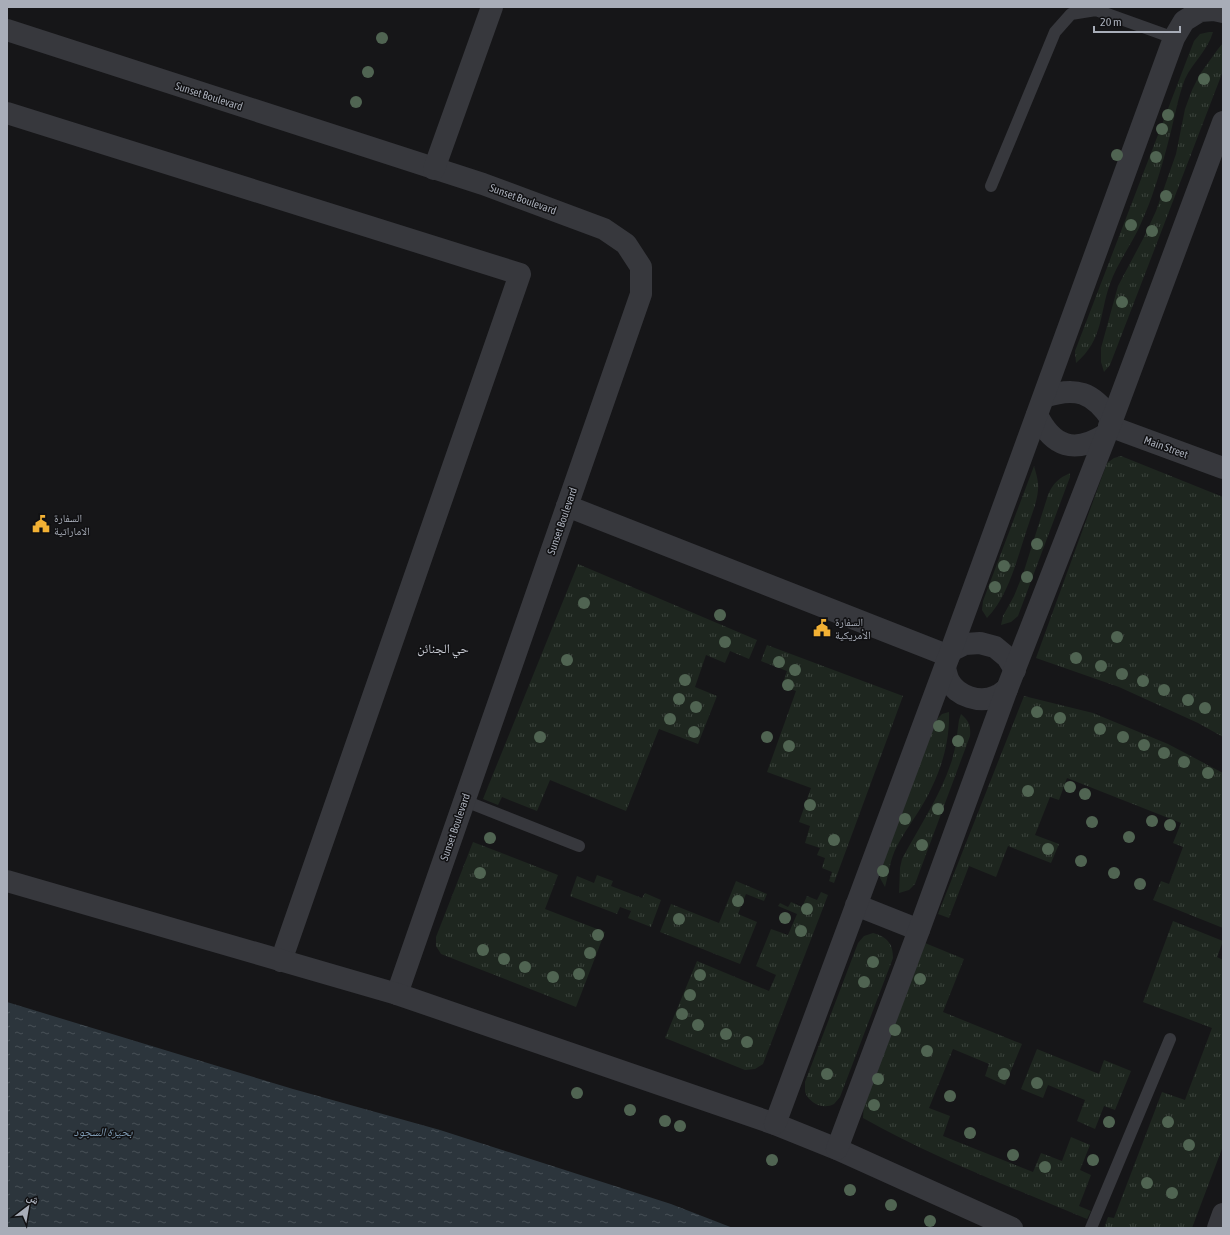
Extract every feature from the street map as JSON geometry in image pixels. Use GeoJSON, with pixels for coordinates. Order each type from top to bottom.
{"type":"FeatureCollection","features":[{"type":"Feature","properties":{"kind":"street"},"geometry":{"type":"LineString","coordinates":[[434,169],[492,7]]}},
{"type":"Feature","properties":{"kind":"street"},"geometry":{"type":"LineString","coordinates":[[775,1124],[1041,406],[1174,38],[1184,21],[1200,11],[1214,10],[1223,12]]}},
{"type":"Feature","properties":{"kind":"street","name":"Sunset Boulevard"},"geometry":{"type":"LineString","coordinates":[[7,30],[483,184],[604,229],[626,244],[641,267],[642,294],[397,994]]}},
{"type":"Feature","properties":{"kind":"street"},"geometry":{"type":"LineString","coordinates":[[7,113],[520,274],[281,961]]}},
{"type":"Feature","properties":{"kind":"street"},"geometry":{"type":"LineString","coordinates":[[837,1150],[1011,679],[1223,122]]}},
{"type":"Feature","properties":{"kind":"street"},"geometry":{"type":"LineString","coordinates":[[1041,406],[1058,392],[1075,392],[1090,397],[1103,408],[1108,427]]}},
{"type":"Feature","properties":{"kind":"street"},"geometry":{"type":"LineString","coordinates":[[1041,406],[1043,426],[1052,438],[1065,444],[1080,446],[1094,442],[1108,427]]}},
{"type":"Feature","properties":{"kind":"street","name":"Main Street"},"geometry":{"type":"LineString","coordinates":[[1108,427],[1223,468]]}},
{"type":"Feature","properties":{"kind":"street"},"geometry":{"type":"LineString","coordinates":[[567,506],[948,658]]}},
{"type":"Feature","properties":{"kind":"street"},"geometry":{"type":"LineString","coordinates":[[948,658],[965,644],[980,643],[995,647],[1007,657],[1011,679]]}},
{"type":"Feature","properties":{"kind":"street"},"geometry":{"type":"LineString","coordinates":[[948,658],[949,681],[957,691],[969,698],[983,700],[996,697],[1011,679]]}},
{"type":"Feature","properties":{"kind":"street"},"geometry":{"type":"LineString","coordinates":[[7,881],[397,994],[775,1124],[1012,1228]]}},
{"type":"Feature","properties":{"kind":"street"},"geometry":{"type":"LineString","coordinates":[[856,905],[919,930]]}},
{"type":"Feature","properties":{"kind":"street"},"geometry":{"type":"LineString","coordinates":[[1218,1228],[1223,1214]]}},
{"type":"Feature","properties":{"kind":"lane"},"geometry":{"type":"LineString","coordinates":[[991,186],[1055,32],[1072,14],[1096,10],[1174,38]]}},
{"type":"Feature","properties":{"kind":"lane"},"geometry":{"type":"LineString","coordinates":[[465,800],[580,846]]}},
{"type":"Feature","properties":{"kind":"lane"},"geometry":{"type":"LineString","coordinates":[[1091,1228],[1170,1039]]}},
{"type":"Feature","properties":{"kind":"green space"},"geometry":{"type":"Polygon","coordinates":[[[1213,32],[1208,45],[1185,79],[1178,100],[1162,166],[1147,209],[1138,230],[1110,284],[1099,326],[1092,345],[1076,363],[1075,351],[1194,41],[1200,34],[1213,32]]]}},
{"type":"Feature","properties":{"kind":"green space"},"geometry":{"type":"Polygon","coordinates":[[[1223,43],[1223,71],[1110,365],[1104,372],[1101,362],[1101,348],[1118,286],[1156,211],[1176,154],[1185,109],[1192,90],[1200,74],[1223,43]]]}},
{"type":"Feature","properties":{"kind":"green space"},"geometry":{"type":"Polygon","coordinates":[[[1121,456],[1223,497],[1223,737],[1198,723],[1119,687],[1036,658],[1107,463],[1114,458],[1121,456]]]}},
{"type":"Feature","properties":{"kind":"green space"},"geometry":{"type":"Polygon","coordinates":[[[1034,466],[1038,487],[1035,505],[1007,588],[995,609],[987,618],[982,610],[983,601],[1034,466]]]}},
{"type":"Feature","properties":{"kind":"green space"},"geometry":{"type":"Polygon","coordinates":[[[1070,473],[1070,477],[1018,616],[1011,622],[1001,625],[1003,616],[1014,596],[1023,574],[1048,495],[1057,481],[1070,473]]]}},
{"type":"Feature","properties":{"kind":"green space"},"geometry":{"type":"Polygon","coordinates":[[[578,564],[757,640],[749,659],[730,651],[725,663],[706,655],[695,687],[717,696],[698,744],[659,729],[626,811],[550,780],[537,811],[502,797],[498,805],[483,799],[578,564]]]}},
{"type":"Feature","properties":{"kind":"green space"},"geometry":{"type":"Polygon","coordinates":[[[767,645],[903,696],[834,883],[829,881],[832,872],[822,868],[825,858],[817,855],[820,848],[805,843],[810,826],[799,822],[811,788],[767,772],[796,691],[782,686],[787,671],[761,661],[767,645]]]}},
{"type":"Feature","properties":{"kind":"green space"},"geometry":{"type":"Polygon","coordinates":[[[1024,696],[1093,713],[1168,744],[1223,773],[1223,928],[1153,900],[1161,881],[1169,884],[1183,847],[1173,843],[1181,823],[1067,778],[1059,800],[1050,797],[1035,835],[1059,844],[1051,863],[1008,846],[996,877],[969,866],[949,918],[938,914],[1024,696]]]}},
{"type":"Feature","properties":{"kind":"green space"},"geometry":{"type":"Polygon","coordinates":[[[949,712],[948,734],[944,756],[940,767],[927,797],[895,851],[885,887],[880,878],[880,869],[936,720],[942,714],[949,712]]]}},
{"type":"Feature","properties":{"kind":"green space"},"geometry":{"type":"Polygon","coordinates":[[[961,714],[969,724],[970,736],[915,884],[909,890],[899,893],[900,868],[902,859],[942,786],[952,760],[961,714]]]}},
{"type":"Feature","properties":{"kind":"green space"},"geometry":{"type":"Polygon","coordinates":[[[473,842],[558,875],[545,909],[605,932],[576,1007],[441,954],[436,946],[436,937],[473,842]]]}},
{"type":"Feature","properties":{"kind":"green space"},"geometry":{"type":"Polygon","coordinates":[[[597,875],[613,881],[611,886],[642,898],[645,893],[661,900],[651,927],[628,918],[631,911],[620,907],[617,914],[570,896],[577,876],[594,883],[597,875]]]}},
{"type":"Feature","properties":{"kind":"green space"},"geometry":{"type":"Polygon","coordinates":[[[736,881],[767,894],[764,901],[746,894],[738,914],[757,922],[740,964],[660,932],[671,904],[719,923],[736,881]]]}},
{"type":"Feature","properties":{"kind":"green space"},"geometry":{"type":"Polygon","coordinates":[[[821,892],[828,895],[763,1064],[755,1069],[745,1070],[665,1038],[697,961],[769,991],[776,975],[756,966],[771,929],[788,935],[797,914],[778,906],[780,903],[788,907],[791,902],[802,907],[807,896],[817,900],[821,892]]]}},
{"type":"Feature","properties":{"kind":"green space"},"geometry":{"type":"Polygon","coordinates":[[[1173,921],[1223,941],[1217,957],[1223,960],[1223,1146],[1192,1228],[1104,1228],[1108,1217],[1114,1218],[1162,1092],[1185,1100],[1212,1028],[1143,1002],[1173,921]]]}},
{"type":"Feature","properties":{"kind":"green space"},"geometry":{"type":"Polygon","coordinates":[[[873,933],[882,936],[888,941],[892,948],[893,958],[840,1097],[830,1106],[821,1106],[813,1102],[807,1096],[805,1092],[805,1082],[858,943],[864,936],[873,933]]]}},
{"type":"Feature","properties":{"kind":"green space"},"geometry":{"type":"Polygon","coordinates":[[[925,943],[964,959],[943,1012],[1022,1044],[1005,1085],[985,1076],[989,1064],[953,1049],[929,1108],[950,1116],[943,1136],[1033,1172],[1041,1153],[1062,1161],[1071,1137],[1090,1145],[1080,1170],[1091,1175],[1079,1206],[1091,1211],[1087,1219],[1001,1184],[945,1159],[890,1133],[863,1118],[864,1101],[925,943]]]}},
{"type":"Feature","properties":{"kind":"green space"},"geometry":{"type":"Polygon","coordinates":[[[1037,1049],[1099,1074],[1104,1060],[1131,1071],[1115,1110],[1104,1106],[1095,1129],[1077,1121],[1085,1100],[1048,1085],[1043,1098],[1021,1089],[1037,1049]]]}},
{"type":"Feature","properties":{"kind":"water","name":"بحيرة السجود"},"geometry":{"type":"Polygon","coordinates":[[[7,1002],[293,1089],[440,1130],[671,1204],[733,1228],[7,1228],[7,1002]]]}},
{"type":"Feature","properties":{"kind":"place","name":"السفارة الاماراتية"},"geometry":{"type":"Point","coordinates":[41,524]}},
{"type":"Feature","properties":{"kind":"place","name":"السفارة الأمريكية"},"geometry":{"type":"Point","coordinates":[822,628]}},
{"type":"Feature","properties":{"kind":"district","name":"حي الجنائن"},"geometry":{"type":"Point","coordinates":[443,648]}}]}
